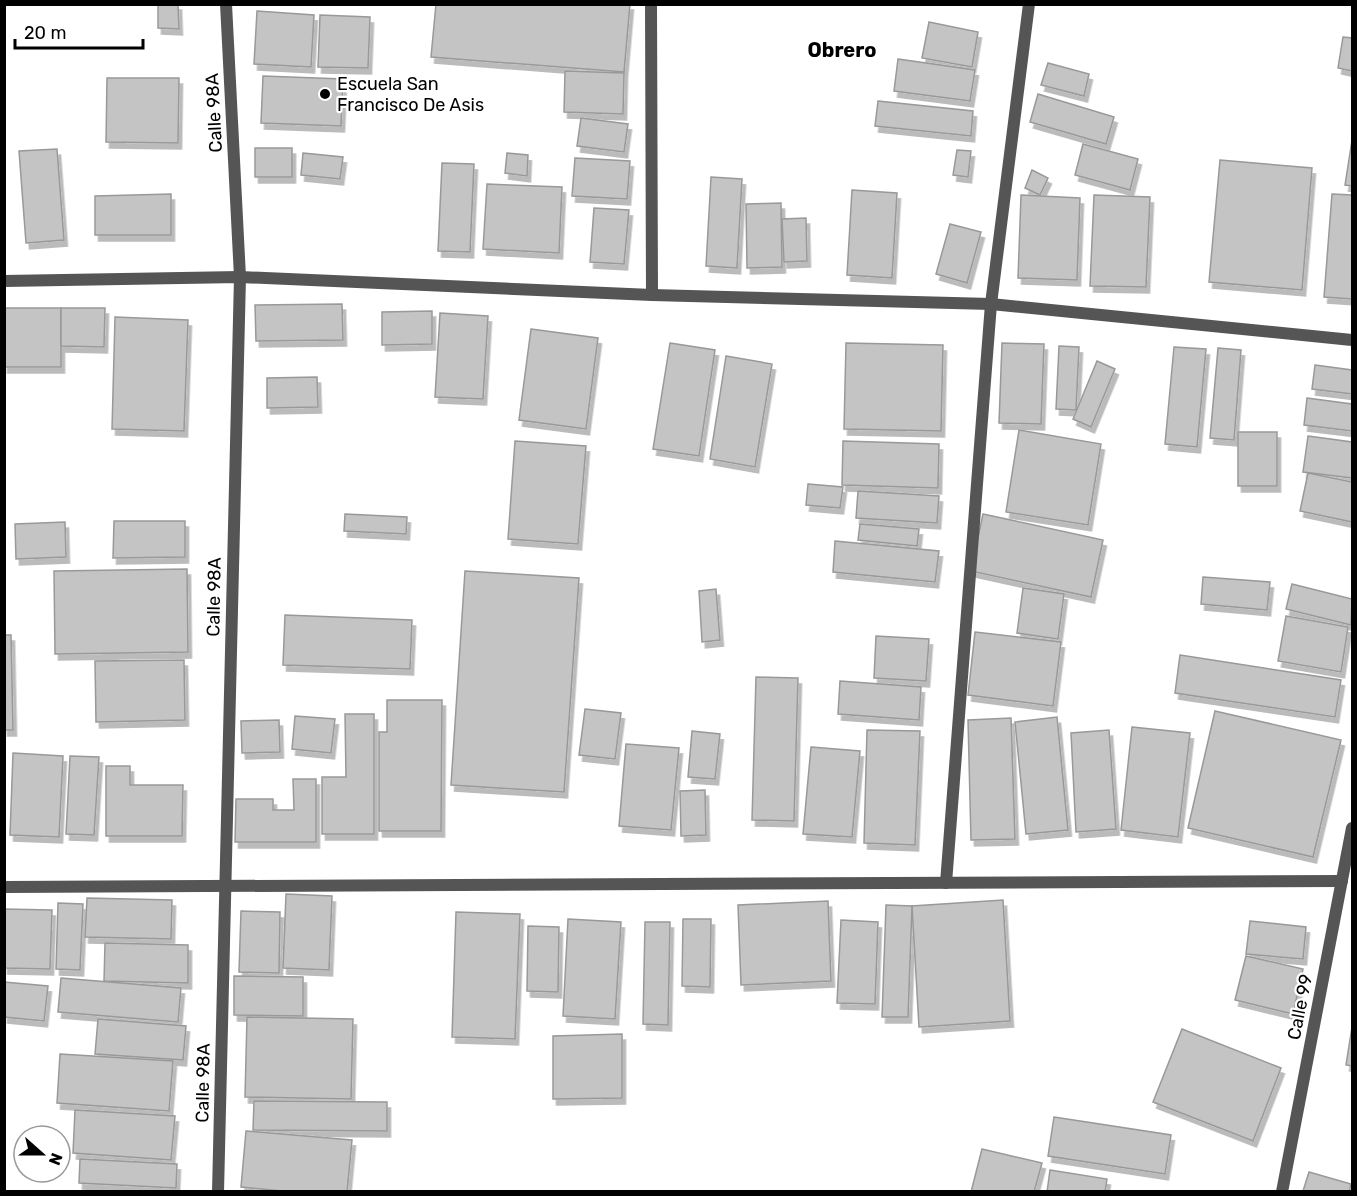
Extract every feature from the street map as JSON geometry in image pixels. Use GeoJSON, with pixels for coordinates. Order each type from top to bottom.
{"type":"FeatureCollection","features":[{"type":"Feature","properties":{"kind":"street","name":"Calle 98A"},"geometry":{"type":"LineString","coordinates":[[218,1191],[240,277],[226,4]]}},
{"type":"Feature","properties":{"kind":"street"},"geometry":{"type":"LineString","coordinates":[[651,4],[652,295]]}},
{"type":"Feature","properties":{"kind":"street"},"geometry":{"type":"LineString","coordinates":[[946,883],[991,304],[1029,4]]}},
{"type":"Feature","properties":{"kind":"street"},"geometry":{"type":"LineString","coordinates":[[4,282],[240,277],[652,295],[991,304],[1353,340]]}},
{"type":"Feature","properties":{"kind":"street","name":"Calle 99"},"geometry":{"type":"LineString","coordinates":[[1282,1191],[1353,828]]}},
{"type":"Feature","properties":{"kind":"street"},"geometry":{"type":"LineString","coordinates":[[4,887],[1342,881]]}},
{"type":"Feature","properties":{"kind":"building"},"geometry":{"type":"Polygon","coordinates":[[[158,4],[178,4],[179,29],[158,28],[158,4]]]}},
{"type":"Feature","properties":{"kind":"building"},"geometry":{"type":"Polygon","coordinates":[[[436,4],[630,4],[624,72],[431,57],[436,4]]]}},
{"type":"Feature","properties":{"kind":"building"},"geometry":{"type":"Polygon","coordinates":[[[257,11],[314,15],[311,67],[254,64],[257,11]]]}},
{"type":"Feature","properties":{"kind":"building"},"geometry":{"type":"Polygon","coordinates":[[[320,15],[370,17],[368,68],[318,67],[320,15]]]}},
{"type":"Feature","properties":{"kind":"building"},"geometry":{"type":"Polygon","coordinates":[[[929,22],[978,32],[972,67],[922,58],[929,22]]]}},
{"type":"Feature","properties":{"kind":"building"},"geometry":{"type":"Polygon","coordinates":[[[1343,37],[1352,38],[1352,71],[1338,68],[1343,37]]]}},
{"type":"Feature","properties":{"kind":"building"},"geometry":{"type":"Polygon","coordinates":[[[898,59],[975,70],[970,101],[894,91],[898,59]]]}},
{"type":"Feature","properties":{"kind":"building"},"geometry":{"type":"Polygon","coordinates":[[[1048,63],[1089,74],[1084,96],[1041,85],[1048,63]]]}},
{"type":"Feature","properties":{"kind":"building"},"geometry":{"type":"Polygon","coordinates":[[[565,71],[624,73],[623,114],[564,112],[565,71]]]}},
{"type":"Feature","properties":{"kind":"building"},"geometry":{"type":"Polygon","coordinates":[[[263,76],[343,79],[341,126],[261,123],[263,76]]]}},
{"type":"Feature","properties":{"kind":"building"},"geometry":{"type":"Polygon","coordinates":[[[107,78],[179,78],[178,143],[106,142],[107,78]]]}},
{"type":"Feature","properties":{"kind":"building"},"geometry":{"type":"Polygon","coordinates":[[[1038,94],[1114,117],[1106,144],[1030,122],[1038,94]]]}},
{"type":"Feature","properties":{"kind":"building"},"geometry":{"type":"Polygon","coordinates":[[[878,101],[973,111],[971,136],[875,126],[878,101]]]}},
{"type":"Feature","properties":{"kind":"building"},"geometry":{"type":"Polygon","coordinates":[[[581,118],[628,124],[624,152],[577,146],[581,118]]]}},
{"type":"Feature","properties":{"kind":"building"},"geometry":{"type":"Polygon","coordinates":[[[1352,140],[1352,186],[1345,185],[1352,140]]]}},
{"type":"Feature","properties":{"kind":"building"},"geometry":{"type":"Polygon","coordinates":[[[1083,144],[1138,159],[1130,190],[1075,175],[1083,144]]]}},
{"type":"Feature","properties":{"kind":"building"},"geometry":{"type":"Polygon","coordinates":[[[255,148],[292,148],[292,177],[255,177],[255,148]]]}},
{"type":"Feature","properties":{"kind":"building"},"geometry":{"type":"Polygon","coordinates":[[[57,149],[64,240],[26,243],[19,151],[57,149]]]}},
{"type":"Feature","properties":{"kind":"building"},"geometry":{"type":"Polygon","coordinates":[[[957,150],[971,151],[968,177],[953,175],[957,150]]]}},
{"type":"Feature","properties":{"kind":"building"},"geometry":{"type":"Polygon","coordinates":[[[303,153],[343,157],[340,179],[301,175],[303,153]]]}},
{"type":"Feature","properties":{"kind":"building"},"geometry":{"type":"Polygon","coordinates":[[[507,153],[528,155],[527,176],[505,173],[507,153]]]}},
{"type":"Feature","properties":{"kind":"building"},"geometry":{"type":"Polygon","coordinates":[[[575,158],[630,161],[627,199],[572,196],[575,158]]]}},
{"type":"Feature","properties":{"kind":"building"},"geometry":{"type":"Polygon","coordinates":[[[1220,160],[1312,168],[1302,290],[1209,282],[1220,160]]]}},
{"type":"Feature","properties":{"kind":"building"},"geometry":{"type":"Polygon","coordinates":[[[442,163],[474,164],[470,252],[438,251],[442,163]]]}},
{"type":"Feature","properties":{"kind":"building"},"geometry":{"type":"Polygon","coordinates":[[[1032,170],[1048,178],[1040,195],[1025,188],[1032,170]]]}},
{"type":"Feature","properties":{"kind":"building"},"geometry":{"type":"Polygon","coordinates":[[[711,177],[742,179],[737,268],[706,266],[711,177]]]}},
{"type":"Feature","properties":{"kind":"building"},"geometry":{"type":"Polygon","coordinates":[[[487,184],[562,187],[559,253],[483,249],[487,184]]]}},
{"type":"Feature","properties":{"kind":"building"},"geometry":{"type":"Polygon","coordinates":[[[852,190],[897,193],[892,278],[847,275],[852,190]]]}},
{"type":"Feature","properties":{"kind":"building"},"geometry":{"type":"Polygon","coordinates":[[[171,194],[171,235],[95,235],[95,196],[171,194]]]}},
{"type":"Feature","properties":{"kind":"building"},"geometry":{"type":"Polygon","coordinates":[[[1332,194],[1352,195],[1352,299],[1324,297],[1332,194]]]}},
{"type":"Feature","properties":{"kind":"building"},"geometry":{"type":"Polygon","coordinates":[[[1021,195],[1080,198],[1077,280],[1018,278],[1021,195]]]}},
{"type":"Feature","properties":{"kind":"building"},"geometry":{"type":"Polygon","coordinates":[[[1094,195],[1150,197],[1146,287],[1090,286],[1094,195]]]}},
{"type":"Feature","properties":{"kind":"building"},"geometry":{"type":"Polygon","coordinates":[[[781,203],[782,267],[747,268],[746,204],[781,203]]]}},
{"type":"Feature","properties":{"kind":"building"},"geometry":{"type":"Polygon","coordinates":[[[594,208],[629,210],[624,264],[590,262],[594,208]]]}},
{"type":"Feature","properties":{"kind":"building"},"geometry":{"type":"Polygon","coordinates":[[[806,218],[807,261],[784,262],[782,219],[806,218]]]}},
{"type":"Feature","properties":{"kind":"building"},"geometry":{"type":"Polygon","coordinates":[[[950,224],[981,232],[967,283],[936,274],[950,224]]]}},
{"type":"Feature","properties":{"kind":"building"},"geometry":{"type":"Polygon","coordinates":[[[342,304],[343,340],[256,341],[255,305],[342,304]]]}},
{"type":"Feature","properties":{"kind":"building"},"geometry":{"type":"Polygon","coordinates":[[[4,308],[61,308],[61,367],[4,367],[4,308]]]}},
{"type":"Feature","properties":{"kind":"building"},"geometry":{"type":"Polygon","coordinates":[[[61,308],[105,308],[104,347],[61,346],[61,308]]]}},
{"type":"Feature","properties":{"kind":"building"},"geometry":{"type":"Polygon","coordinates":[[[432,311],[432,344],[382,345],[382,312],[432,311]]]}},
{"type":"Feature","properties":{"kind":"building"},"geometry":{"type":"Polygon","coordinates":[[[440,313],[488,316],[483,399],[435,397],[440,313]]]}},
{"type":"Feature","properties":{"kind":"building"},"geometry":{"type":"Polygon","coordinates":[[[115,317],[188,320],[184,431],[112,429],[115,317]]]}},
{"type":"Feature","properties":{"kind":"building"},"geometry":{"type":"Polygon","coordinates":[[[531,329],[598,338],[586,429],[519,420],[531,329]]]}},
{"type":"Feature","properties":{"kind":"building"},"geometry":{"type":"Polygon","coordinates":[[[670,343],[715,350],[699,456],[653,449],[670,343]]]}},
{"type":"Feature","properties":{"kind":"building"},"geometry":{"type":"Polygon","coordinates":[[[846,343],[943,345],[941,431],[844,429],[846,343]]]}},
{"type":"Feature","properties":{"kind":"building"},"geometry":{"type":"Polygon","coordinates":[[[1002,343],[1044,344],[1041,424],[999,423],[1002,343]]]}},
{"type":"Feature","properties":{"kind":"building"},"geometry":{"type":"Polygon","coordinates":[[[1059,346],[1079,347],[1076,410],[1056,409],[1059,346]]]}},
{"type":"Feature","properties":{"kind":"building"},"geometry":{"type":"Polygon","coordinates":[[[1174,347],[1206,349],[1197,447],[1165,444],[1174,347]]]}},
{"type":"Feature","properties":{"kind":"building"},"geometry":{"type":"Polygon","coordinates":[[[1218,348],[1241,350],[1234,440],[1210,438],[1218,348]]]}},
{"type":"Feature","properties":{"kind":"building"},"geometry":{"type":"Polygon","coordinates":[[[726,356],[772,364],[755,467],[710,459],[726,356]]]}},
{"type":"Feature","properties":{"kind":"building"},"geometry":{"type":"Polygon","coordinates":[[[1097,361],[1115,369],[1091,427],[1073,419],[1097,361]]]}},
{"type":"Feature","properties":{"kind":"building"},"geometry":{"type":"Polygon","coordinates":[[[1315,365],[1352,370],[1352,394],[1312,389],[1315,365]]]}},
{"type":"Feature","properties":{"kind":"building"},"geometry":{"type":"Polygon","coordinates":[[[317,377],[318,407],[267,408],[267,378],[317,377]]]}},
{"type":"Feature","properties":{"kind":"building"},"geometry":{"type":"Polygon","coordinates":[[[1307,398],[1352,404],[1352,431],[1304,425],[1307,398]]]}},
{"type":"Feature","properties":{"kind":"building"},"geometry":{"type":"Polygon","coordinates":[[[1019,430],[1101,444],[1088,525],[1006,512],[1019,430]]]}},
{"type":"Feature","properties":{"kind":"building"},"geometry":{"type":"Polygon","coordinates":[[[1238,432],[1277,432],[1277,486],[1238,486],[1238,432]]]}},
{"type":"Feature","properties":{"kind":"building"},"geometry":{"type":"Polygon","coordinates":[[[1308,436],[1352,442],[1352,478],[1303,472],[1308,436]]]}},
{"type":"Feature","properties":{"kind":"building"},"geometry":{"type":"Polygon","coordinates":[[[515,441],[586,446],[578,544],[508,539],[515,441]]]}},
{"type":"Feature","properties":{"kind":"building"},"geometry":{"type":"Polygon","coordinates":[[[843,441],[939,444],[938,488],[842,485],[843,441]]]}},
{"type":"Feature","properties":{"kind":"building"},"geometry":{"type":"Polygon","coordinates":[[[1308,473],[1352,482],[1352,522],[1300,511],[1308,473]]]}},
{"type":"Feature","properties":{"kind":"building"},"geometry":{"type":"Polygon","coordinates":[[[808,484],[843,487],[840,508],[806,505],[808,484]]]}},
{"type":"Feature","properties":{"kind":"building"},"geometry":{"type":"Polygon","coordinates":[[[858,491],[939,496],[937,523],[856,518],[858,491]]]}},
{"type":"Feature","properties":{"kind":"building"},"geometry":{"type":"Polygon","coordinates":[[[345,514],[407,517],[406,534],[344,531],[345,514]]]}},
{"type":"Feature","properties":{"kind":"building"},"geometry":{"type":"Polygon","coordinates":[[[983,514],[1103,540],[1091,597],[971,571],[983,514]]]}},
{"type":"Feature","properties":{"kind":"building"},"geometry":{"type":"Polygon","coordinates":[[[114,521],[185,521],[185,557],[113,558],[114,521]]]}},
{"type":"Feature","properties":{"kind":"building"},"geometry":{"type":"Polygon","coordinates":[[[65,522],[66,557],[16,559],[15,524],[65,522]]]}},
{"type":"Feature","properties":{"kind":"building"},"geometry":{"type":"Polygon","coordinates":[[[860,524],[919,529],[917,546],[858,540],[860,524]]]}},
{"type":"Feature","properties":{"kind":"building"},"geometry":{"type":"Polygon","coordinates":[[[835,541],[939,551],[935,582],[833,572],[835,541]]]}},
{"type":"Feature","properties":{"kind":"building"},"geometry":{"type":"Polygon","coordinates":[[[187,569],[188,652],[55,654],[54,571],[187,569]]]}},
{"type":"Feature","properties":{"kind":"building"},"geometry":{"type":"Polygon","coordinates":[[[465,571],[579,578],[564,792],[451,785],[465,571]]]}},
{"type":"Feature","properties":{"kind":"building"},"geometry":{"type":"Polygon","coordinates":[[[1203,577],[1270,582],[1267,610],[1201,604],[1203,577]]]}},
{"type":"Feature","properties":{"kind":"building"},"geometry":{"type":"Polygon","coordinates":[[[1292,584],[1352,599],[1351,625],[1286,609],[1292,584]]]}},
{"type":"Feature","properties":{"kind":"building"},"geometry":{"type":"Polygon","coordinates":[[[1023,588],[1064,594],[1058,639],[1017,633],[1023,588]]]}},
{"type":"Feature","properties":{"kind":"building"},"geometry":{"type":"Polygon","coordinates":[[[716,589],[720,640],[702,642],[699,591],[716,589]]]}},
{"type":"Feature","properties":{"kind":"building"},"geometry":{"type":"Polygon","coordinates":[[[285,615],[412,620],[410,669],[283,665],[285,615]]]}},
{"type":"Feature","properties":{"kind":"building"},"geometry":{"type":"Polygon","coordinates":[[[1286,616],[1348,627],[1341,672],[1278,661],[1286,616]]]}},
{"type":"Feature","properties":{"kind":"building"},"geometry":{"type":"Polygon","coordinates":[[[975,632],[1061,642],[1053,706],[968,695],[975,632]]]}},
{"type":"Feature","properties":{"kind":"building"},"geometry":{"type":"Polygon","coordinates":[[[4,635],[11,635],[13,730],[4,730],[4,635]]]}},
{"type":"Feature","properties":{"kind":"building"},"geometry":{"type":"Polygon","coordinates":[[[876,636],[929,639],[926,681],[874,678],[876,636]]]}},
{"type":"Feature","properties":{"kind":"building"},"geometry":{"type":"Polygon","coordinates":[[[1180,655],[1341,680],[1335,717],[1175,693],[1180,655]]]}},
{"type":"Feature","properties":{"kind":"building"},"geometry":{"type":"Polygon","coordinates":[[[184,660],[185,720],[96,722],[95,661],[184,660]]]}},
{"type":"Feature","properties":{"kind":"building"},"geometry":{"type":"Polygon","coordinates":[[[756,677],[798,678],[794,821],[752,820],[756,677]]]}},
{"type":"Feature","properties":{"kind":"building"},"geometry":{"type":"Polygon","coordinates":[[[840,681],[921,687],[919,720],[838,714],[840,681]]]}},
{"type":"Feature","properties":{"kind":"building"},"geometry":{"type":"Polygon","coordinates":[[[387,700],[442,700],[441,831],[379,831],[379,732],[387,732],[387,700]]]}},
{"type":"Feature","properties":{"kind":"building"},"geometry":{"type":"Polygon","coordinates":[[[585,709],[621,713],[615,759],[579,755],[585,709]]]}},
{"type":"Feature","properties":{"kind":"building"},"geometry":{"type":"Polygon","coordinates":[[[1215,711],[1341,740],[1313,857],[1188,828],[1215,711]]]}},
{"type":"Feature","properties":{"kind":"building"},"geometry":{"type":"Polygon","coordinates":[[[345,714],[374,714],[374,834],[322,834],[322,777],[346,777],[345,714]]]}},
{"type":"Feature","properties":{"kind":"building"},"geometry":{"type":"Polygon","coordinates":[[[295,716],[335,719],[331,753],[292,749],[295,716]]]}},
{"type":"Feature","properties":{"kind":"building"},"geometry":{"type":"Polygon","coordinates":[[[1057,717],[1068,830],[1026,834],[1015,722],[1057,717]]]}},
{"type":"Feature","properties":{"kind":"building"},"geometry":{"type":"Polygon","coordinates":[[[1011,718],[1015,839],[971,840],[968,720],[1011,718]]]}},
{"type":"Feature","properties":{"kind":"building"},"geometry":{"type":"Polygon","coordinates":[[[279,720],[280,752],[242,753],[241,721],[279,720]]]}},
{"type":"Feature","properties":{"kind":"building"},"geometry":{"type":"Polygon","coordinates":[[[1132,727],[1190,733],[1178,837],[1121,830],[1132,727]]]}},
{"type":"Feature","properties":{"kind":"building"},"geometry":{"type":"Polygon","coordinates":[[[867,730],[920,731],[915,845],[864,843],[867,730]]]}},
{"type":"Feature","properties":{"kind":"building"},"geometry":{"type":"Polygon","coordinates":[[[1109,730],[1116,829],[1076,832],[1071,733],[1109,730]]]}},
{"type":"Feature","properties":{"kind":"building"},"geometry":{"type":"Polygon","coordinates":[[[692,731],[720,734],[715,779],[688,777],[692,731]]]}},
{"type":"Feature","properties":{"kind":"building"},"geometry":{"type":"Polygon","coordinates":[[[626,744],[679,748],[671,830],[619,826],[626,744]]]}},
{"type":"Feature","properties":{"kind":"building"},"geometry":{"type":"Polygon","coordinates":[[[811,747],[860,751],[852,837],[803,834],[811,747]]]}},
{"type":"Feature","properties":{"kind":"building"},"geometry":{"type":"Polygon","coordinates":[[[13,753],[63,756],[59,837],[10,835],[13,753]]]}},
{"type":"Feature","properties":{"kind":"building"},"geometry":{"type":"Polygon","coordinates":[[[70,756],[99,757],[94,835],[66,834],[70,756]]]}},
{"type":"Feature","properties":{"kind":"building"},"geometry":{"type":"Polygon","coordinates":[[[106,766],[130,766],[130,785],[183,785],[182,836],[106,836],[106,766]]]}},
{"type":"Feature","properties":{"kind":"building"},"geometry":{"type":"Polygon","coordinates":[[[293,779],[316,779],[316,842],[235,842],[236,799],[273,799],[273,810],[294,810],[293,779]]]}},
{"type":"Feature","properties":{"kind":"building"},"geometry":{"type":"Polygon","coordinates":[[[705,790],[706,835],[681,836],[680,791],[705,790]]]}},
{"type":"Feature","properties":{"kind":"building"},"geometry":{"type":"Polygon","coordinates":[[[286,894],[332,896],[329,970],[283,968],[286,894]]]}},
{"type":"Feature","properties":{"kind":"building"},"geometry":{"type":"Polygon","coordinates":[[[87,898],[172,900],[171,939],[85,937],[87,898]]]}},
{"type":"Feature","properties":{"kind":"building"},"geometry":{"type":"Polygon","coordinates":[[[1003,900],[1010,1021],[919,1027],[912,906],[1003,900]]]}},
{"type":"Feature","properties":{"kind":"building"},"geometry":{"type":"Polygon","coordinates":[[[828,901],[831,981],[741,985],[738,905],[828,901]]]}},
{"type":"Feature","properties":{"kind":"building"},"geometry":{"type":"Polygon","coordinates":[[[58,903],[83,904],[80,970],[56,969],[58,903]]]}},
{"type":"Feature","properties":{"kind":"building"},"geometry":{"type":"Polygon","coordinates":[[[886,905],[912,906],[908,1017],[882,1017],[886,905]]]}},
{"type":"Feature","properties":{"kind":"building"},"geometry":{"type":"Polygon","coordinates":[[[4,909],[52,910],[50,969],[4,968],[4,909]]]}},
{"type":"Feature","properties":{"kind":"building"},"geometry":{"type":"Polygon","coordinates":[[[241,911],[280,912],[279,973],[239,972],[241,911]]]}},
{"type":"Feature","properties":{"kind":"building"},"geometry":{"type":"Polygon","coordinates":[[[456,912],[520,914],[515,1039],[452,1037],[456,912]]]}},
{"type":"Feature","properties":{"kind":"building"},"geometry":{"type":"Polygon","coordinates":[[[568,919],[621,922],[615,1019],[563,1016],[568,919]]]}},
{"type":"Feature","properties":{"kind":"building"},"geometry":{"type":"Polygon","coordinates":[[[683,919],[711,919],[710,987],[682,986],[683,919]]]}},
{"type":"Feature","properties":{"kind":"building"},"geometry":{"type":"Polygon","coordinates":[[[841,920],[878,922],[875,1004],[837,1003],[841,920]]]}},
{"type":"Feature","properties":{"kind":"building"},"geometry":{"type":"Polygon","coordinates":[[[1250,921],[1306,927],[1303,959],[1246,954],[1250,921]]]}},
{"type":"Feature","properties":{"kind":"building"},"geometry":{"type":"Polygon","coordinates":[[[645,922],[670,922],[668,1025],[643,1024],[645,922]]]}},
{"type":"Feature","properties":{"kind":"building"},"geometry":{"type":"Polygon","coordinates":[[[528,926],[559,927],[558,992],[527,991],[528,926]]]}},
{"type":"Feature","properties":{"kind":"building"},"geometry":{"type":"Polygon","coordinates":[[[105,943],[188,945],[188,983],[104,981],[105,943]]]}},
{"type":"Feature","properties":{"kind":"building"},"geometry":{"type":"Polygon","coordinates":[[[1246,956],[1303,969],[1293,1014],[1235,1000],[1246,956]]]}},
{"type":"Feature","properties":{"kind":"building"},"geometry":{"type":"Polygon","coordinates":[[[234,976],[303,977],[303,1016],[234,1015],[234,976]]]}},
{"type":"Feature","properties":{"kind":"building"},"geometry":{"type":"Polygon","coordinates":[[[61,978],[181,988],[178,1022],[58,1012],[61,978]]]}},
{"type":"Feature","properties":{"kind":"building"},"geometry":{"type":"Polygon","coordinates":[[[4,982],[48,986],[44,1021],[4,1017],[4,982]]]}},
{"type":"Feature","properties":{"kind":"building"},"geometry":{"type":"Polygon","coordinates":[[[247,1017],[353,1019],[351,1099],[245,1097],[247,1017]]]}},
{"type":"Feature","properties":{"kind":"building"},"geometry":{"type":"Polygon","coordinates":[[[98,1019],[186,1026],[183,1060],[95,1054],[98,1019]]]}},
{"type":"Feature","properties":{"kind":"building"},"geometry":{"type":"Polygon","coordinates":[[[1352,1027],[1352,1066],[1346,1065],[1352,1027]]]}},
{"type":"Feature","properties":{"kind":"building"},"geometry":{"type":"Polygon","coordinates":[[[1182,1029],[1281,1068],[1253,1141],[1153,1102],[1182,1029]]]}},
{"type":"Feature","properties":{"kind":"building"},"geometry":{"type":"Polygon","coordinates":[[[622,1034],[622,1098],[553,1099],[553,1036],[622,1034]]]}},
{"type":"Feature","properties":{"kind":"building"},"geometry":{"type":"Polygon","coordinates":[[[60,1054],[173,1061],[169,1111],[57,1103],[60,1054]]]}},
{"type":"Feature","properties":{"kind":"building"},"geometry":{"type":"Polygon","coordinates":[[[254,1101],[387,1102],[387,1131],[253,1130],[254,1101]]]}},
{"type":"Feature","properties":{"kind":"building"},"geometry":{"type":"Polygon","coordinates":[[[75,1110],[175,1116],[171,1160],[73,1153],[75,1110]]]}},
{"type":"Feature","properties":{"kind":"building"},"geometry":{"type":"Polygon","coordinates":[[[1054,1117],[1171,1135],[1165,1174],[1048,1156],[1054,1117]]]}},
{"type":"Feature","properties":{"kind":"building"},"geometry":{"type":"Polygon","coordinates":[[[246,1131],[352,1140],[347,1192],[292,1192],[241,1187],[246,1131]]]}},
{"type":"Feature","properties":{"kind":"building"},"geometry":{"type":"Polygon","coordinates":[[[982,1149],[1042,1163],[1034,1192],[971,1192],[982,1149]]]}},
{"type":"Feature","properties":{"kind":"building"},"geometry":{"type":"Polygon","coordinates":[[[80,1159],[177,1164],[176,1188],[79,1183],[80,1159]]]}},
{"type":"Feature","properties":{"kind":"building"},"geometry":{"type":"Polygon","coordinates":[[[1050,1170],[1107,1179],[1105,1192],[1047,1192],[1050,1170]]]}},
{"type":"Feature","properties":{"kind":"building"},"geometry":{"type":"Polygon","coordinates":[[[1309,1172],[1351,1184],[1349,1192],[1303,1191],[1309,1172]]]}},
{"type":"Feature","properties":{"kind":"place","name":"Escuela San Francisco De Asis"},"geometry":{"type":"Point","coordinates":[325,94]}},
{"type":"Feature","properties":{"kind":"district","name":"Obrero"},"geometry":{"type":"Point","coordinates":[842,50]}}]}
